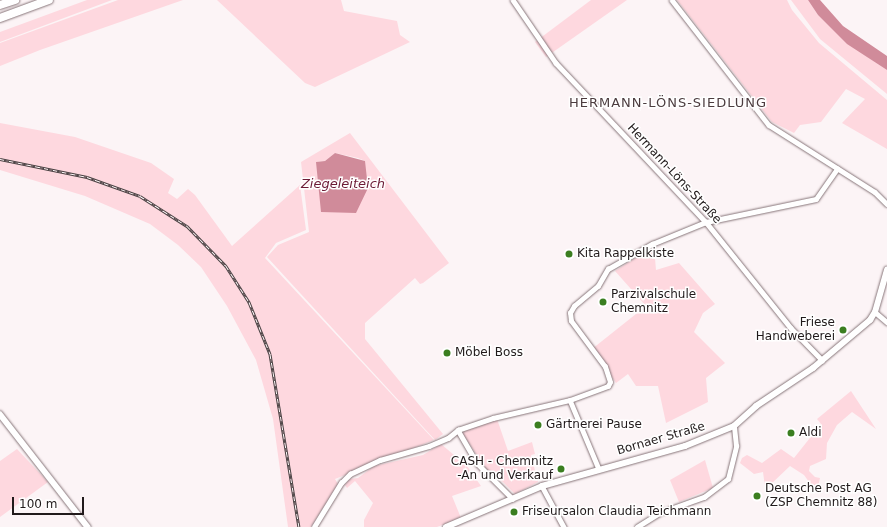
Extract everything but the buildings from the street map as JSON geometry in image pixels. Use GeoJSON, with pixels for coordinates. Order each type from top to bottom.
{"type":"FeatureCollection","features":[{"type":"Feature","properties":{"kind":"highway"},"geometry":{"type":"LineString","coordinates":[[0,5],[15,0]]}},
{"type":"Feature","properties":{"kind":"highway"},"geometry":{"type":"LineString","coordinates":[[0,18],[49,0]]}},
{"type":"Feature","properties":{"kind":"main road","name":"Bornaer Straße"},"geometry":{"type":"LineString","coordinates":[[449,526],[542,486],[599,468],[686,446],[734,426],[756,406],[822,360],[870,320],[876,312],[887,270]]}},
{"type":"Feature","properties":{"kind":"street","name":"Hermann-Löns-Straße"},"geometry":{"type":"LineString","coordinates":[[513,0],[556,63],[706,222],[791,328],[822,360]]}},
{"type":"Feature","properties":{"kind":"street"},"geometry":{"type":"LineString","coordinates":[[672,0],[769,125],[886,202]]}},
{"type":"Feature","properties":{"kind":"street"},"geometry":{"type":"LineString","coordinates":[[314,527],[341,483],[350,474],[380,460],[430,446],[448,438],[458,430],[493,418],[570,400],[608,386],[610,382],[605,366],[571,321],[570,313],[574,306],[598,286],[608,269],[652,244],[706,222],[816,199],[837,169]]}},
{"type":"Feature","properties":{"kind":"street"},"geometry":{"type":"LineString","coordinates":[[876,312],[887,322]]}},
{"type":"Feature","properties":{"kind":"street"},"geometry":{"type":"LineString","coordinates":[[570,400],[599,468]]}},
{"type":"Feature","properties":{"kind":"street"},"geometry":{"type":"LineString","coordinates":[[0,414],[88,527]]}},
{"type":"Feature","properties":{"kind":"street"},"geometry":{"type":"LineString","coordinates":[[637,527],[659,513],[704,498],[728,479],[736,446],[734,426]]}},
{"type":"Feature","properties":{"kind":"street"},"geometry":{"type":"LineString","coordinates":[[458,430],[478,464],[513,499]]}},
{"type":"Feature","properties":{"kind":"street"},"geometry":{"type":"LineString","coordinates":[[542,486],[564,527]]}},
{"type":"Feature","properties":{"kind":"shaded area"},"geometry":{"type":"Polygon","coordinates":[[[87,0],[112,0],[0,42],[0,32],[87,0]]]}},
{"type":"Feature","properties":{"kind":"shaded area"},"geometry":{"type":"Polygon","coordinates":[[[118,0],[183,0],[40,50],[0,66],[0,43],[118,0]]]}},
{"type":"Feature","properties":{"kind":"shaded area"},"geometry":{"type":"Polygon","coordinates":[[[217,0],[341,0],[344,11],[397,21],[400,35],[410,42],[315,87],[305,83],[217,0]]]}},
{"type":"Feature","properties":{"kind":"shaded area"},"geometry":{"type":"Polygon","coordinates":[[[591,0],[627,0],[546,57],[535,42],[591,0]]]}},
{"type":"Feature","properties":{"kind":"shaded area"},"geometry":{"type":"Polygon","coordinates":[[[677,0],[787,0],[792,10],[819,43],[887,100],[887,149],[842,123],[865,99],[846,89],[821,122],[800,125],[794,133],[772,122],[677,0]]]}},
{"type":"Feature","properties":{"kind":"shaded area"},"geometry":{"type":"Polygon","coordinates":[[[791,0],[808,0],[818,15],[847,43],[887,70],[887,94],[820,39],[791,0]]]}},
{"type":"Feature","properties":{"kind":"shaded area"},"geometry":{"type":"Polygon","coordinates":[[[0,123],[75,137],[151,163],[174,179],[168,193],[177,199],[188,189],[195,195],[232,246],[300,185],[306,230],[276,243],[265,258],[434,440],[335,479],[338,484],[311,527],[288,527],[273,419],[256,360],[227,306],[201,267],[178,245],[150,224],[85,196],[0,170],[0,123]]]}},
{"type":"Feature","properties":{"kind":"shaded area"},"geometry":{"type":"Polygon","coordinates":[[[350,133],[449,263],[423,283],[420,284],[415,278],[365,323],[365,339],[443,434],[435,440],[267,257],[278,245],[309,232],[301,162],[350,133]],[[335,153],[325,161],[316,162],[365,161],[335,153]]]}},
{"type":"Feature","properties":{"kind":"shaded area"},"geometry":{"type":"Polygon","coordinates":[[[654,246],[656,270],[679,263],[715,304],[703,313],[694,332],[725,363],[706,378],[708,402],[666,423],[658,386],[636,386],[628,374],[616,383],[592,349],[646,306],[615,271],[654,246]]]}},
{"type":"Feature","properties":{"kind":"shaded area"},"geometry":{"type":"Polygon","coordinates":[[[851,391],[876,429],[852,412],[837,425],[827,443],[826,459],[810,466],[809,471],[815,477],[820,478],[818,487],[812,486],[804,475],[790,466],[770,485],[765,487],[763,472],[754,474],[740,463],[742,458],[747,455],[762,463],[781,449],[794,458],[821,424],[817,419],[851,391]]]}},
{"type":"Feature","properties":{"kind":"shaded area"},"geometry":{"type":"Polygon","coordinates":[[[497,419],[508,451],[532,442],[535,454],[531,455],[538,482],[515,494],[497,476],[486,469],[463,434],[464,430],[497,419]]]}},
{"type":"Feature","properties":{"kind":"shaded area"},"geometry":{"type":"Polygon","coordinates":[[[441,444],[467,466],[481,486],[452,496],[461,518],[437,527],[364,527],[364,520],[373,503],[355,481],[347,488],[345,485],[349,479],[358,478],[374,466],[423,455],[441,444]]]}},
{"type":"Feature","properties":{"kind":"shaded area"},"geometry":{"type":"Polygon","coordinates":[[[17,449],[48,482],[0,517],[0,461],[17,449]]]}},
{"type":"Feature","properties":{"kind":"shaded area"},"geometry":{"type":"Polygon","coordinates":[[[705,460],[713,488],[679,502],[670,480],[705,460]]]}},
{"type":"Feature","properties":{"kind":"water"},"geometry":{"type":"Polygon","coordinates":[[[808,0],[820,0],[843,26],[887,56],[887,70],[847,44],[818,15],[808,0]]]}},
{"type":"Feature","properties":{"kind":"water","name":"Ziegeleiteich"},"geometry":{"type":"Polygon","coordinates":[[[335,153],[365,161],[368,188],[356,213],[321,212],[316,162],[325,161],[335,153]]]}},
{"type":"Feature","properties":{"kind":"railway"},"geometry":{"type":"LineString","coordinates":[[0,159],[87,177],[140,196],[187,226],[226,266],[249,302],[270,354],[299,527]]}},
{"type":"Feature","properties":{"kind":"place","name":"Kita Rappelkiste"},"geometry":{"type":"Point","coordinates":[569,254]}},
{"type":"Feature","properties":{"kind":"place","name":"Parzivalschule Chemnitz"},"geometry":{"type":"Point","coordinates":[603,302]}},
{"type":"Feature","properties":{"kind":"place","name":"Friese Handweberei"},"geometry":{"type":"Point","coordinates":[843,330]}},
{"type":"Feature","properties":{"kind":"place","name":"Möbel Boss"},"geometry":{"type":"Point","coordinates":[447,353]}},
{"type":"Feature","properties":{"kind":"place","name":"Gärtnerei Pause"},"geometry":{"type":"Point","coordinates":[538,425]}},
{"type":"Feature","properties":{"kind":"place","name":"Aldi"},"geometry":{"type":"Point","coordinates":[791,433]}},
{"type":"Feature","properties":{"kind":"place","name":"CASH - Chemnitz -An und Verkauf"},"geometry":{"type":"Point","coordinates":[561,469]}},
{"type":"Feature","properties":{"kind":"place","name":"Deutsche Post AG (ZSP Chemnitz 88)"},"geometry":{"type":"Point","coordinates":[757,496]}},
{"type":"Feature","properties":{"kind":"place","name":"Friseursalon Claudia Teichmann"},"geometry":{"type":"Point","coordinates":[514,512]}},
{"type":"Feature","properties":{"kind":"district","name":"HERMANN-LÖNS-SIEDLUNG"},"geometry":{"type":"Point","coordinates":[668,103]}}]}
